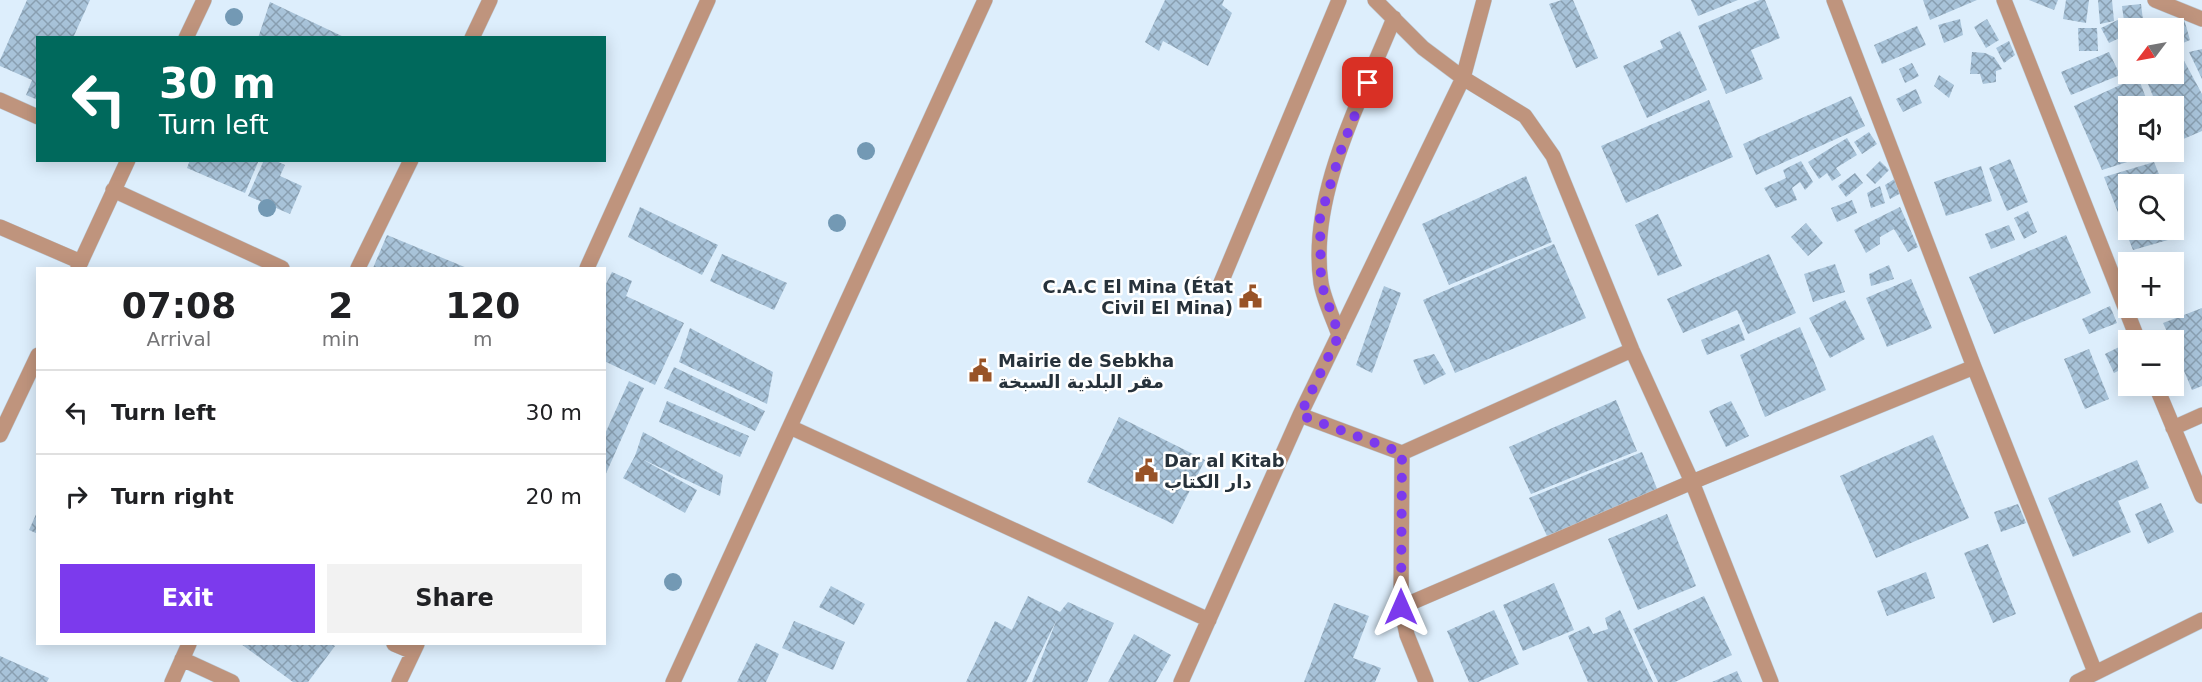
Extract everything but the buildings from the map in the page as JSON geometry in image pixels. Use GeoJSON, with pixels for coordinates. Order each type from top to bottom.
{"type":"FeatureCollection","features":[{"type":"Feature","properties":{"kind":"street"},"geometry":{"type":"LineString","coordinates":[[187,36],[204,0]]}},
{"type":"Feature","properties":{"kind":"street"},"geometry":{"type":"LineString","coordinates":[[473,36],[490,0]]}},
{"type":"Feature","properties":{"kind":"street"},"geometry":{"type":"LineString","coordinates":[[587,267],[708,0]]}},
{"type":"Feature","properties":{"kind":"street"},"geometry":{"type":"LineString","coordinates":[[673,682],[985,0]]}},
{"type":"Feature","properties":{"kind":"street"},"geometry":{"type":"LineString","coordinates":[[1220,285],[1339,0]]}},
{"type":"Feature","properties":{"kind":"street"},"geometry":{"type":"LineString","coordinates":[[1375,0],[1423,48],[1463,78],[1525,116],[1553,156],[1632,350],[1692,482],[1771,682]]}},
{"type":"Feature","properties":{"kind":"street"},"geometry":{"type":"LineString","coordinates":[[1181,682],[1300,415],[1463,78],[1484,0]]}},
{"type":"Feature","properties":{"kind":"street"},"geometry":{"type":"LineString","coordinates":[[1834,0],[1974,367],[2095,672]]}},
{"type":"Feature","properties":{"kind":"street"},"geometry":{"type":"LineString","coordinates":[[2004,0],[2134,330]]}},
{"type":"Feature","properties":{"kind":"street"},"geometry":{"type":"LineString","coordinates":[[2155,0],[2202,19]]}},
{"type":"Feature","properties":{"kind":"street"},"geometry":{"type":"LineString","coordinates":[[1339,335],[1321,283],[1320,218],[1342,147],[1394,18]]}},
{"type":"Feature","properties":{"kind":"street"},"geometry":{"type":"LineString","coordinates":[[0,100],[36,116]]}},
{"type":"Feature","properties":{"kind":"street"},"geometry":{"type":"LineString","coordinates":[[0,227],[79,265],[127,162]]}},
{"type":"Feature","properties":{"kind":"street"},"geometry":{"type":"LineString","coordinates":[[358,267],[410,162]]}},
{"type":"Feature","properties":{"kind":"street"},"geometry":{"type":"LineString","coordinates":[[113,190],[280,267]]}},
{"type":"Feature","properties":{"kind":"street"},"geometry":{"type":"LineString","coordinates":[[1300,415],[1402,453],[1632,350]]}},
{"type":"Feature","properties":{"kind":"street"},"geometry":{"type":"LineString","coordinates":[[0,435],[36,359]]}},
{"type":"Feature","properties":{"kind":"street"},"geometry":{"type":"LineString","coordinates":[[1401,607],[1692,482],[1974,367]]}},
{"type":"Feature","properties":{"kind":"street"},"geometry":{"type":"LineString","coordinates":[[2160,396],[2202,496]]}},
{"type":"Feature","properties":{"kind":"street"},"geometry":{"type":"LineString","coordinates":[[2173,428],[2202,415]]}},
{"type":"Feature","properties":{"kind":"street"},"geometry":{"type":"LineString","coordinates":[[790,427],[1209,620]]}},
{"type":"Feature","properties":{"kind":"street"},"geometry":{"type":"LineString","coordinates":[[1402,453],[1401,607],[1407,634],[1426,682]]}},
{"type":"Feature","properties":{"kind":"street"},"geometry":{"type":"LineString","coordinates":[[2076,682],[2202,620]]}},
{"type":"Feature","properties":{"kind":"street"},"geometry":{"type":"LineString","coordinates":[[172,682],[189,645]]}},
{"type":"Feature","properties":{"kind":"street"},"geometry":{"type":"LineString","coordinates":[[399,645],[415,648],[399,682]]}},
{"type":"Feature","properties":{"kind":"street"},"geometry":{"type":"LineString","coordinates":[[182,659],[232,682]]}},
{"type":"Feature","properties":{"kind":"place","name":"C.A.C El Mina (État Civil El Mina)"},"geometry":{"type":"Point","coordinates":[1251,297]}},
{"type":"Feature","properties":{"kind":"place","name":"Mairie de Sebkha مقر البلدية السبخة"},"geometry":{"type":"Point","coordinates":[980,371]}},
{"type":"Feature","properties":{"kind":"place","name":"Dar al Kitab دار الكتاب"},"geometry":{"type":"Point","coordinates":[1146,471]}},
{"type":"Feature","properties":{"kind":"route"},"geometry":{"type":"LineString","coordinates":[[1368,83],[1342,147],[1320,218],[1321,283],[1339,335],[1300,415],[1402,453],[1401,607]]}}]}
